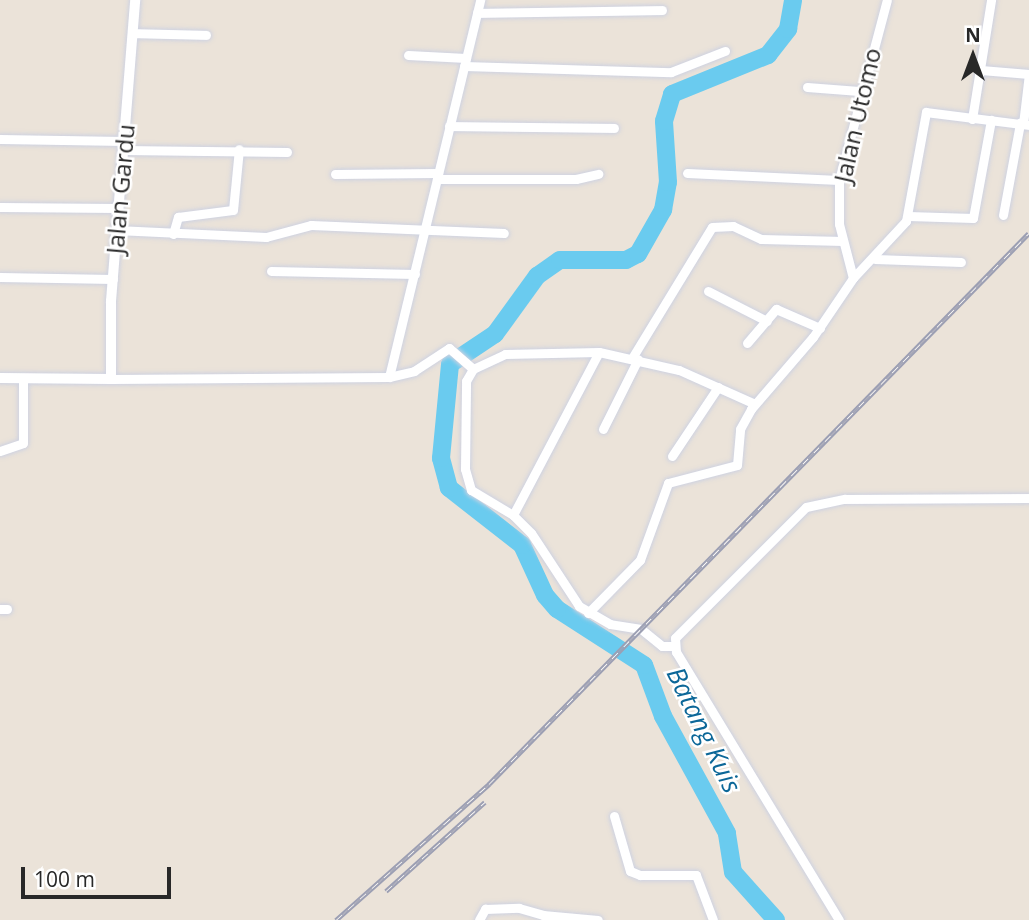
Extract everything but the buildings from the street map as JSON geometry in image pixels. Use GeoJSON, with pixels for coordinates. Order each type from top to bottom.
{"type":"FeatureCollection","features":[{"type":"Feature","properties":{"kind":"street","name":"Jalan Gardu"},"geometry":{"type":"LineString","coordinates":[[111,379],[117,208],[135,0]]}},
{"type":"Feature","properties":{"kind":"street"},"geometry":{"type":"LineString","coordinates":[[389,377],[480,0]]}},
{"type":"Feature","properties":{"kind":"street","name":"Jalan Utomo"},"geometry":{"type":"LineString","coordinates":[[853,278],[843,242],[839,180],[859,92],[887,0]]}},
{"type":"Feature","properties":{"kind":"street"},"geometry":{"type":"LineString","coordinates":[[972,119],[991,0]]}},
{"type":"Feature","properties":{"kind":"street"},"geometry":{"type":"LineString","coordinates":[[477,13],[662,10]]}},
{"type":"Feature","properties":{"kind":"street"},"geometry":{"type":"LineString","coordinates":[[132,33],[206,35]]}},
{"type":"Feature","properties":{"kind":"street"},"geometry":{"type":"LineString","coordinates":[[408,55],[465,62],[671,72],[725,51]]}},
{"type":"Feature","properties":{"kind":"street"},"geometry":{"type":"LineString","coordinates":[[981,69],[1029,74],[1024,124],[1003,215]]}},
{"type":"Feature","properties":{"kind":"street"},"geometry":{"type":"LineString","coordinates":[[807,86],[859,92]]}},
{"type":"Feature","properties":{"kind":"street"},"geometry":{"type":"LineString","coordinates":[[589,613],[640,560],[668,483],[737,466],[740,429],[755,404],[820,328],[853,278],[875,260],[908,216],[925,113],[1024,124]]}},
{"type":"Feature","properties":{"kind":"street"},"geometry":{"type":"LineString","coordinates":[[908,216],[973,218],[991,120]]}},
{"type":"Feature","properties":{"kind":"street"},"geometry":{"type":"LineString","coordinates":[[449,126],[614,128]]}},
{"type":"Feature","properties":{"kind":"street"},"geometry":{"type":"LineString","coordinates":[[0,139],[287,152]]}},
{"type":"Feature","properties":{"kind":"street"},"geometry":{"type":"LineString","coordinates":[[173,233],[178,217],[233,210],[239,149]]}},
{"type":"Feature","properties":{"kind":"street"},"geometry":{"type":"LineString","coordinates":[[687,173],[839,180]]}},
{"type":"Feature","properties":{"kind":"street"},"geometry":{"type":"LineString","coordinates":[[335,174],[576,180],[598,174]]}},
{"type":"Feature","properties":{"kind":"street"},"geometry":{"type":"LineString","coordinates":[[0,206],[117,208]]}},
{"type":"Feature","properties":{"kind":"street"},"geometry":{"type":"LineString","coordinates":[[116,230],[266,237],[311,225],[504,233]]}},
{"type":"Feature","properties":{"kind":"street"},"geometry":{"type":"LineString","coordinates":[[603,429],[635,358],[712,226],[733,226],[761,239],[843,242]]}},
{"type":"Feature","properties":{"kind":"street"},"geometry":{"type":"LineString","coordinates":[[875,260],[961,262]]}},
{"type":"Feature","properties":{"kind":"street"},"geometry":{"type":"LineString","coordinates":[[271,271],[415,274]]}},
{"type":"Feature","properties":{"kind":"street"},"geometry":{"type":"LineString","coordinates":[[0,277],[113,279]]}},
{"type":"Feature","properties":{"kind":"street"},"geometry":{"type":"LineString","coordinates":[[708,291],[766,321]]}},
{"type":"Feature","properties":{"kind":"street"},"geometry":{"type":"LineString","coordinates":[[747,343],[778,309],[820,328]]}},
{"type":"Feature","properties":{"kind":"street"},"geometry":{"type":"LineString","coordinates":[[0,379],[389,377],[414,371],[452,348],[469,365]]}},
{"type":"Feature","properties":{"kind":"street"},"geometry":{"type":"LineString","coordinates":[[513,515],[599,352]]}},
{"type":"Feature","properties":{"kind":"street"},"geometry":{"type":"LineString","coordinates":[[469,365],[505,354],[599,352],[635,358],[718,387],[755,404]]}},
{"type":"Feature","properties":{"kind":"street"},"geometry":{"type":"LineString","coordinates":[[469,365],[464,398],[466,480],[479,495],[513,515],[542,550],[568,594],[589,613],[623,628],[634,625],[662,646],[674,646]]}},
{"type":"Feature","properties":{"kind":"street"},"geometry":{"type":"LineString","coordinates":[[0,451],[21,446],[23,379]]}},
{"type":"Feature","properties":{"kind":"street"},"geometry":{"type":"LineString","coordinates":[[672,456],[718,387]]}},
{"type":"Feature","properties":{"kind":"street"},"geometry":{"type":"LineString","coordinates":[[674,646],[685,624],[785,523],[811,505],[845,499],[1029,498]]}},
{"type":"Feature","properties":{"kind":"street"},"geometry":{"type":"LineString","coordinates":[[674,646],[839,920]]}},
{"type":"Feature","properties":{"kind":"street"},"geometry":{"type":"LineString","coordinates":[[614,816],[630,871],[640,875],[696,875],[713,920]]}},
{"type":"Feature","properties":{"kind":"street"},"geometry":{"type":"LineString","coordinates":[[479,920],[485,909],[519,908],[542,915],[598,920]]}},
{"type":"Feature","properties":{"kind":"waterway","name":"Batang Kuis"},"geometry":{"type":"LineString","coordinates":[[776,920],[733,872],[727,833],[663,716],[644,665],[557,609],[545,595],[522,545],[449,488],[441,458],[450,364],[495,334],[537,276],[560,260],[626,260],[638,254],[663,210],[668,182],[664,121],[672,94],[768,55],[788,29],[793,0]]}},
{"type":"Feature","properties":{"kind":"railway"},"geometry":{"type":"LineString","coordinates":[[336,920],[489,784],[1029,233]]}},
{"type":"Feature","properties":{"kind":"railway"},"geometry":{"type":"LineString","coordinates":[[386,891],[485,802]]}}]}
